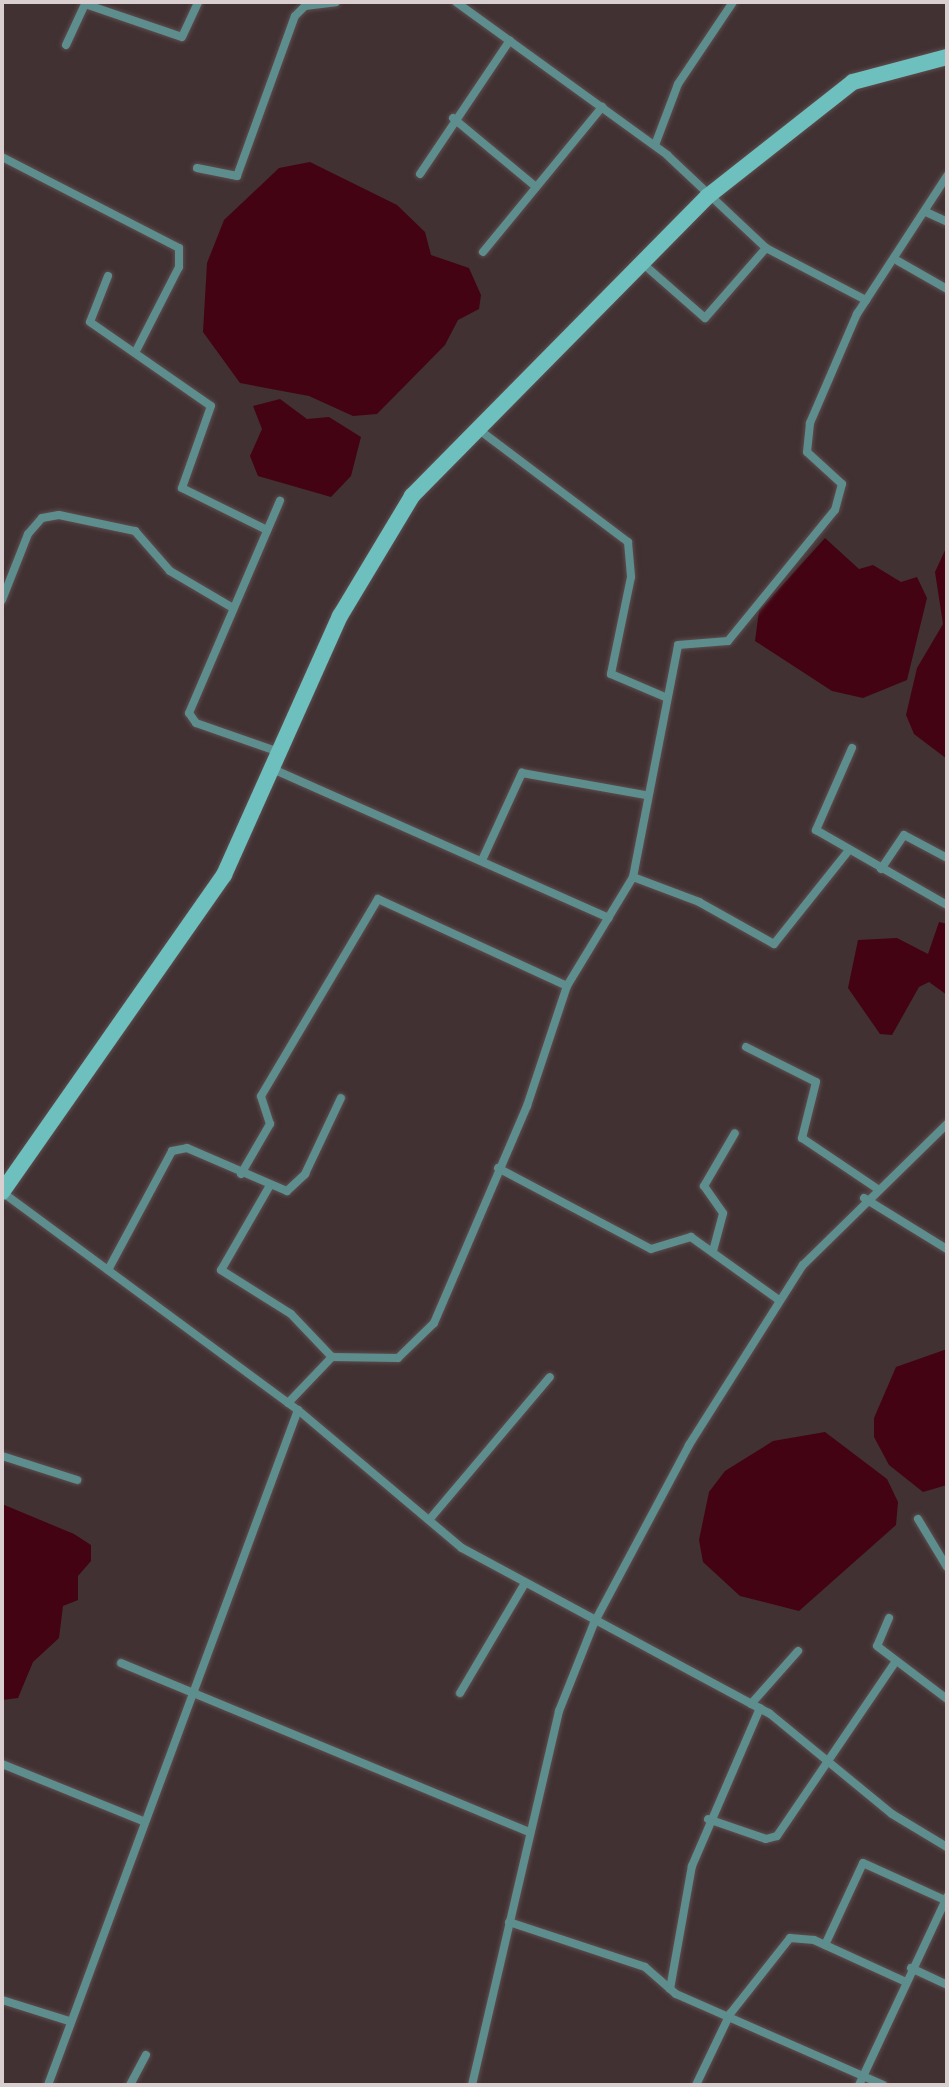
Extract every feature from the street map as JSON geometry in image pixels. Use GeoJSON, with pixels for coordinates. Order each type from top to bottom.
{"type":"FeatureCollection","features":[{"type":"Feature","properties":{"kind":"street"},"geometry":{"type":"LineString","coordinates":[[66,45],[86,3],[182,37],[198,2]]}},
{"type":"Feature","properties":{"kind":"street"},"geometry":{"type":"LineString","coordinates":[[197,168],[237,176],[295,16],[305,6],[336,2]]}},
{"type":"Feature","properties":{"kind":"street"},"geometry":{"type":"LineString","coordinates":[[456,2],[655,145],[766,248],[866,300]]}},
{"type":"Feature","properties":{"kind":"street"},"geometry":{"type":"LineString","coordinates":[[655,145],[678,84],[733,2]]}},
{"type":"Feature","properties":{"kind":"street"},"geometry":{"type":"LineString","coordinates":[[420,174],[453,118],[510,40]]}},
{"type":"Feature","properties":{"kind":"street"},"geometry":{"type":"LineString","coordinates":[[947,57],[853,82],[708,196],[412,496],[373,553],[224,875],[2,1192],[298,1410],[429,1520],[525,1583],[594,1623],[756,1706],[892,1814],[947,1847]]}},
{"type":"Feature","properties":{"kind":"street"},"geometry":{"type":"LineString","coordinates":[[483,252],[602,107]]}},
{"type":"Feature","properties":{"kind":"street"},"geometry":{"type":"LineString","coordinates":[[453,118],[536,187]]}},
{"type":"Feature","properties":{"kind":"street"},"geometry":{"type":"LineString","coordinates":[[2,157],[179,248],[179,267],[137,349]]}},
{"type":"Feature","properties":{"kind":"street"},"geometry":{"type":"LineString","coordinates":[[269,1187],[221,1270],[291,1314],[332,1357],[387,1360],[425,1339],[498,1168],[567,986],[633,877],[665,697],[678,645],[728,641],[835,510],[842,484],[811,460],[805,441],[826,376],[866,300],[898,261],[947,176]]}},
{"type":"Feature","properties":{"kind":"street"},"geometry":{"type":"LineString","coordinates":[[926,212],[947,222]]}},
{"type":"Feature","properties":{"kind":"street"},"geometry":{"type":"LineString","coordinates":[[641,262],[705,318],[766,248]]}},
{"type":"Feature","properties":{"kind":"street"},"geometry":{"type":"LineString","coordinates":[[898,261],[947,289]]}},
{"type":"Feature","properties":{"kind":"street"},"geometry":{"type":"LineString","coordinates":[[108,276],[90,322],[137,349],[211,406],[182,488],[267,530]]}},
{"type":"Feature","properties":{"kind":"street"},"geometry":{"type":"LineString","coordinates":[[477,428],[628,542],[631,577],[611,674],[665,697]]}},
{"type":"Feature","properties":{"kind":"street"},"geometry":{"type":"LineString","coordinates":[[280,501],[189,713],[196,723],[281,753]]}},
{"type":"Feature","properties":{"kind":"street"},"geometry":{"type":"LineString","coordinates":[[2,600],[28,534],[42,518],[59,515],[135,531],[170,571],[233,608]]}},
{"type":"Feature","properties":{"kind":"street"},"geometry":{"type":"LineString","coordinates":[[852,748],[816,824],[849,850],[947,905]]}},
{"type":"Feature","properties":{"kind":"street"},"geometry":{"type":"LineString","coordinates":[[275,770],[483,858],[609,918]]}},
{"type":"Feature","properties":{"kind":"street"},"geometry":{"type":"LineString","coordinates":[[483,858],[522,773],[646,795]]}},
{"type":"Feature","properties":{"kind":"street"},"geometry":{"type":"LineString","coordinates":[[881,869],[904,835],[947,858]]}},
{"type":"Feature","properties":{"kind":"street"},"geometry":{"type":"LineString","coordinates":[[633,877],[699,902],[774,944],[849,850]]}},
{"type":"Feature","properties":{"kind":"street"},"geometry":{"type":"LineString","coordinates":[[241,1174],[270,1124],[261,1096],[378,899],[567,986]]}},
{"type":"Feature","properties":{"kind":"street"},"geometry":{"type":"LineString","coordinates":[[746,1047],[816,1082],[802,1138],[876,1188]]}},
{"type":"Feature","properties":{"kind":"street"},"geometry":{"type":"LineString","coordinates":[[108,1270],[172,1151],[187,1148],[269,1187],[295,1186],[341,1098]]}},
{"type":"Feature","properties":{"kind":"street"},"geometry":{"type":"LineString","coordinates":[[472,2085],[528,1832],[559,1711],[594,1623],[689,1445],[779,1300],[864,1198],[947,1124]]}},
{"type":"Feature","properties":{"kind":"street"},"geometry":{"type":"LineString","coordinates":[[713,1251],[723,1213],[704,1186],[735,1133]]}},
{"type":"Feature","properties":{"kind":"street"},"geometry":{"type":"LineString","coordinates":[[498,1168],[651,1249],[686,1236],[713,1251],[779,1300]]}},
{"type":"Feature","properties":{"kind":"street"},"geometry":{"type":"LineString","coordinates":[[864,1198],[947,1249]]}},
{"type":"Feature","properties":{"kind":"street"},"geometry":{"type":"LineString","coordinates":[[288,1403],[332,1357]]}},
{"type":"Feature","properties":{"kind":"street"},"geometry":{"type":"LineString","coordinates":[[429,1520],[550,1377]]}},
{"type":"Feature","properties":{"kind":"street"},"geometry":{"type":"LineString","coordinates":[[48,2085],[143,1821],[298,1410]]}},
{"type":"Feature","properties":{"kind":"street"},"geometry":{"type":"LineString","coordinates":[[2,1456],[77,1480]]}},
{"type":"Feature","properties":{"kind":"street"},"geometry":{"type":"LineString","coordinates":[[918,1519],[947,1567]]}},
{"type":"Feature","properties":{"kind":"street"},"geometry":{"type":"LineString","coordinates":[[460,1693],[525,1583]]}},
{"type":"Feature","properties":{"kind":"street"},"geometry":{"type":"LineString","coordinates":[[889,1618],[875,1640],[894,1664],[947,1699]]}},
{"type":"Feature","properties":{"kind":"street"},"geometry":{"type":"LineString","coordinates":[[670,1989],[687,1887],[708,1819],[756,1706],[798,1651]]}},
{"type":"Feature","properties":{"kind":"street"},"geometry":{"type":"LineString","coordinates":[[121,1663],[528,1832]]}},
{"type":"Feature","properties":{"kind":"street"},"geometry":{"type":"LineString","coordinates":[[708,1819],[772,1839],[824,1759],[894,1664]]}},
{"type":"Feature","properties":{"kind":"street"},"geometry":{"type":"LineString","coordinates":[[2,1764],[143,1821]]}},
{"type":"Feature","properties":{"kind":"street"},"geometry":{"type":"LineString","coordinates":[[825,1945],[863,1863],[946,1899],[904,1981],[859,2085]]}},
{"type":"Feature","properties":{"kind":"street"},"geometry":{"type":"LineString","coordinates":[[509,1922],[645,1967],[670,1989],[883,2085]]}},
{"type":"Feature","properties":{"kind":"street"},"geometry":{"type":"LineString","coordinates":[[696,2085],[730,2014],[790,1938],[825,1945],[904,1981]]}},
{"type":"Feature","properties":{"kind":"street"},"geometry":{"type":"LineString","coordinates":[[911,1968],[947,1985]]}},
{"type":"Feature","properties":{"kind":"street"},"geometry":{"type":"LineString","coordinates":[[2,2000],[69,2021]]}},
{"type":"Feature","properties":{"kind":"street"},"geometry":{"type":"LineString","coordinates":[[130,2085],[146,2055]]}},
{"type":"Feature","properties":{"kind":"shaded area"},"geometry":{"type":"Polygon","coordinates":[[[310,162],[397,205],[425,232],[431,255],[469,268],[481,295],[479,309],[458,320],[445,345],[377,414],[353,416],[309,396],[240,383],[203,332],[207,263],[224,220],[279,168],[310,162]]]}},
{"type":"Feature","properties":{"kind":"shaded area"},"geometry":{"type":"Polygon","coordinates":[[[280,399],[307,419],[329,417],[361,437],[351,476],[331,497],[258,476],[250,456],[262,429],[253,406],[280,399]]]}},
{"type":"Feature","properties":{"kind":"shaded area"},"geometry":{"type":"Polygon","coordinates":[[[825,538],[859,569],[873,565],[901,582],[917,577],[927,598],[907,680],[863,698],[832,691],[755,641],[759,611],[825,538]]]}},
{"type":"Feature","properties":{"kind":"shaded area"},"geometry":{"type":"Polygon","coordinates":[[[947,546],[947,759],[914,734],[906,715],[917,668],[943,624],[935,572],[947,546]]]}},
{"type":"Feature","properties":{"kind":"shaded area"},"geometry":{"type":"Polygon","coordinates":[[[939,922],[947,924],[947,995],[929,982],[919,987],[892,1035],[880,1034],[848,988],[858,940],[897,938],[928,954],[939,922]]]}},
{"type":"Feature","properties":{"kind":"shaded area"},"geometry":{"type":"Polygon","coordinates":[[[947,1349],[947,1485],[923,1492],[889,1465],[874,1437],[874,1418],[896,1367],[947,1349]]]}},
{"type":"Feature","properties":{"kind":"shaded area"},"geometry":{"type":"Polygon","coordinates":[[[825,1432],[887,1479],[898,1502],[896,1525],[799,1611],[740,1596],[703,1562],[699,1540],[709,1492],[725,1471],[773,1441],[825,1432]]]}},
{"type":"Feature","properties":{"kind":"shaded area"},"geometry":{"type":"Polygon","coordinates":[[[2,1504],[74,1534],[91,1545],[91,1561],[78,1576],[78,1600],[63,1606],[59,1638],[33,1662],[18,1698],[2,1700],[2,1504]]]}}]}
